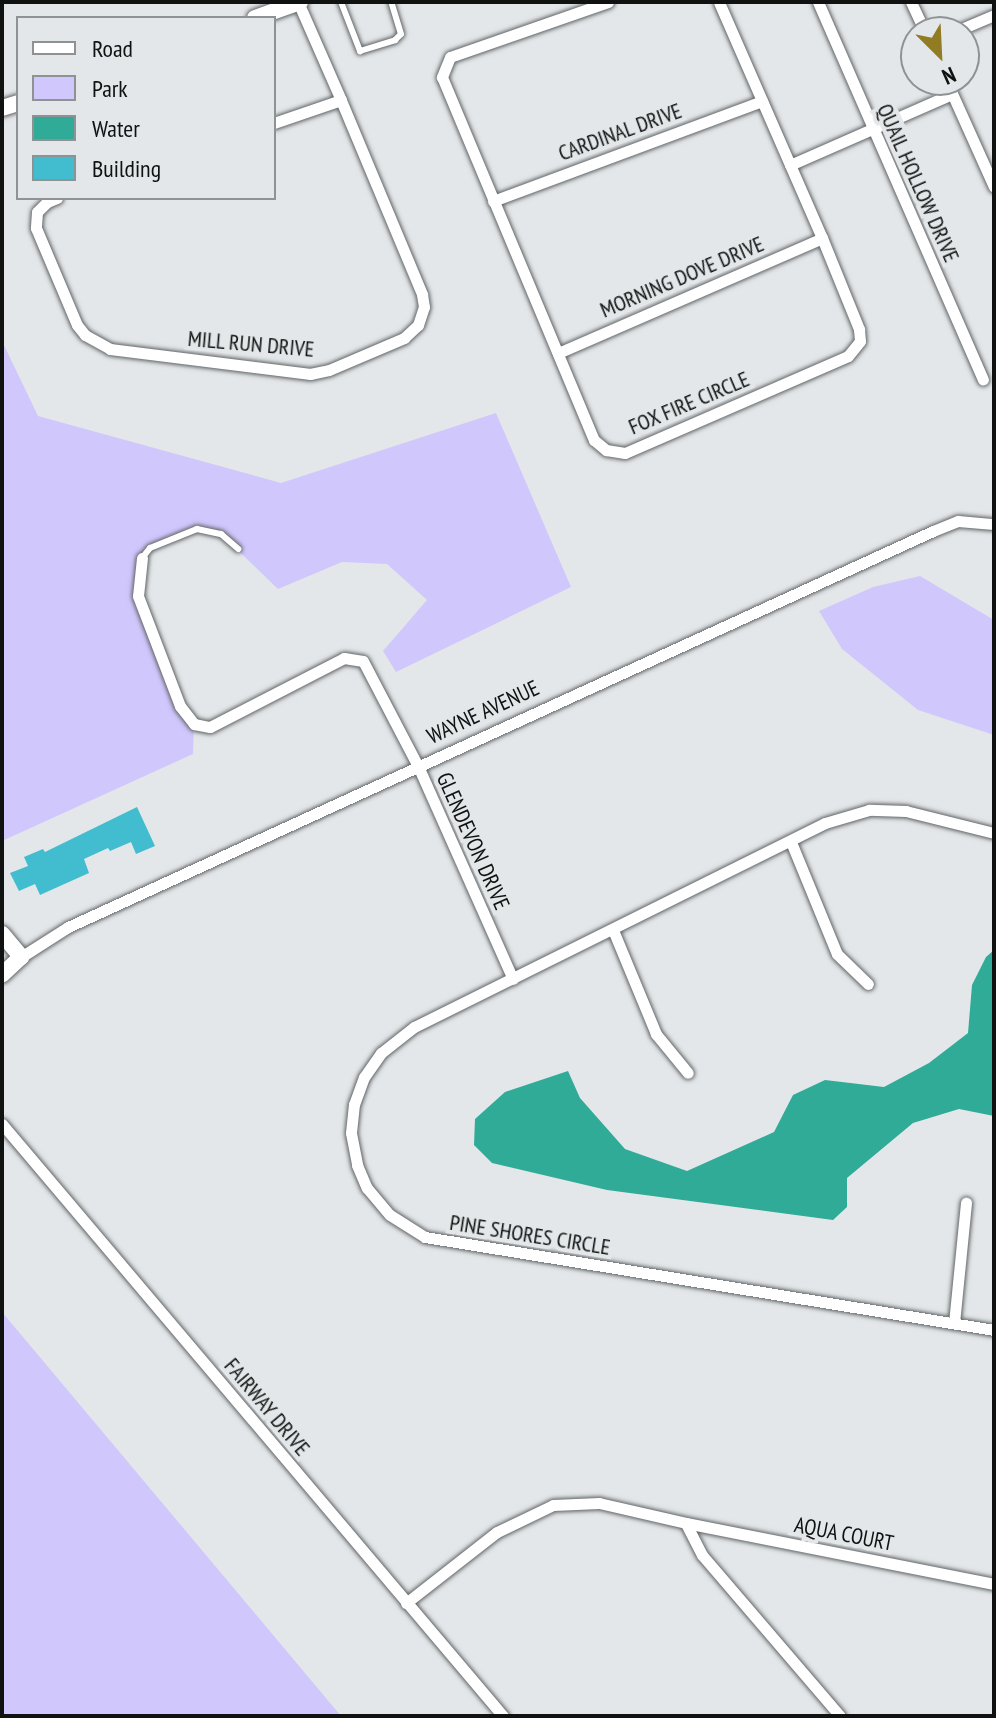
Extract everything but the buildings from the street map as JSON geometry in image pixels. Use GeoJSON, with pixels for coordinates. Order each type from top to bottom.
{"type":"FeatureCollection","features":[{"type":"Feature","properties":{"kind":"street"},"geometry":{"type":"LineString","coordinates":[[260,16],[298,2]]}},
{"type":"Feature","properties":{"kind":"street","name":"MILL RUN DRIVE"},"geometry":{"type":"LineString","coordinates":[[52,200],[37,212],[36,228],[77,325],[85,335],[110,349],[310,374],[329,370],[404,338],[418,325],[424,307],[422,294],[298,2]]}},
{"type":"Feature","properties":{"kind":"street","name":"FOX FIRE CIRCLE"},"geometry":{"type":"LineString","coordinates":[[608,2],[450,57],[443,67],[442,77],[594,440],[606,450],[625,453],[848,356],[860,341],[859,329],[822,238],[719,2]]}},
{"type":"Feature","properties":{"kind":"street","name":"QUAIL HOLLOW DRIVE"},"geometry":{"type":"LineString","coordinates":[[818,2],[983,379]]}},
{"type":"Feature","properties":{"kind":"street"},"geometry":{"type":"LineString","coordinates":[[790,165],[947,96]]}},
{"type":"Feature","properties":{"kind":"street"},"geometry":{"type":"LineString","coordinates":[[953,96],[994,187]]}},
{"type":"Feature","properties":{"kind":"street"},"geometry":{"type":"LineString","coordinates":[[276,122],[341,100]]}},
{"type":"Feature","properties":{"kind":"street","name":"CARDINAL DRIVE"},"geometry":{"type":"LineString","coordinates":[[493,201],[762,101]]}},
{"type":"Feature","properties":{"kind":"street","name":"MORNING DOVE DRIVE"},"geometry":{"type":"LineString","coordinates":[[558,353],[822,238]]}},
{"type":"Feature","properties":{"kind":"street","name":"WAYNE AVENUE"},"geometry":{"type":"LineString","coordinates":[[2,975],[21,957],[68,927],[933,531],[958,521],[994,524]]}},
{"type":"Feature","properties":{"kind":"street","name":"GLENDEVON DRIVE"},"geometry":{"type":"LineString","coordinates":[[142,558],[138,596],[180,706],[194,724],[210,727],[344,658],[363,661],[418,766],[513,979]]}},
{"type":"Feature","properties":{"kind":"street","name":"PINE SHORES CIRCLE"},"geometry":{"type":"LineString","coordinates":[[994,833],[906,811],[854,812],[414,1027],[381,1053],[364,1077],[354,1104],[351,1133],[357,1165],[367,1188],[390,1215],[425,1237],[994,1330]]}},
{"type":"Feature","properties":{"kind":"street"},"geometry":{"type":"LineString","coordinates":[[791,842],[837,954],[868,984]]}},
{"type":"Feature","properties":{"kind":"street"},"geometry":{"type":"LineString","coordinates":[[613,930],[656,1034],[688,1073]]}},
{"type":"Feature","properties":{"kind":"street"},"geometry":{"type":"LineString","coordinates":[[2,934],[21,957]]}},
{"type":"Feature","properties":{"kind":"street","name":"FAIRWAY DRIVE"},"geometry":{"type":"LineString","coordinates":[[2,1124],[503,1716]]}},
{"type":"Feature","properties":{"kind":"street"},"geometry":{"type":"LineString","coordinates":[[954,1323],[966,1203]]}},
{"type":"Feature","properties":{"kind":"street","name":"AQUA COURT"},"geometry":{"type":"LineString","coordinates":[[406,1603],[497,1532],[553,1505],[599,1503],[994,1584]]}},
{"type":"Feature","properties":{"kind":"street"},"geometry":{"type":"LineString","coordinates":[[686,1523],[702,1555],[840,1716]]}},
{"type":"Feature","properties":{"kind":"lane"},"geometry":{"type":"LineString","coordinates":[[341,2],[358,47],[366,51],[395,40],[401,34],[391,2]]}},
{"type":"Feature","properties":{"kind":"lane"},"geometry":{"type":"LineString","coordinates":[[142,558],[150,548],[197,529],[221,534],[238,549]]}},
{"type":"Feature","properties":{"kind":"green space"},"geometry":{"type":"Polygon","coordinates":[[[2,341],[38,416],[281,483],[496,413],[571,587],[396,672],[383,651],[427,600],[387,564],[342,562],[278,589],[221,534],[197,529],[150,548],[142,558],[138,596],[180,706],[194,724],[193,754],[2,841],[2,341]]]}},
{"type":"Feature","properties":{"kind":"green space"},"geometry":{"type":"Polygon","coordinates":[[[920,576],[994,620],[994,735],[918,710],[842,649],[819,611],[873,587],[920,576]]]}},
{"type":"Feature","properties":{"kind":"green space"},"geometry":{"type":"Polygon","coordinates":[[[2,1312],[341,1716],[2,1716],[2,1312]]]}},
{"type":"Feature","properties":{"kind":"water"},"geometry":{"type":"Polygon","coordinates":[[[994,950],[994,1116],[959,1109],[913,1123],[847,1178],[847,1207],[833,1220],[607,1190],[492,1163],[474,1145],[475,1119],[505,1092],[568,1071],[580,1098],[625,1149],[687,1171],[774,1132],[793,1095],[825,1080],[884,1087],[929,1063],[968,1033],[972,985],[986,957],[994,950]]]}}]}
